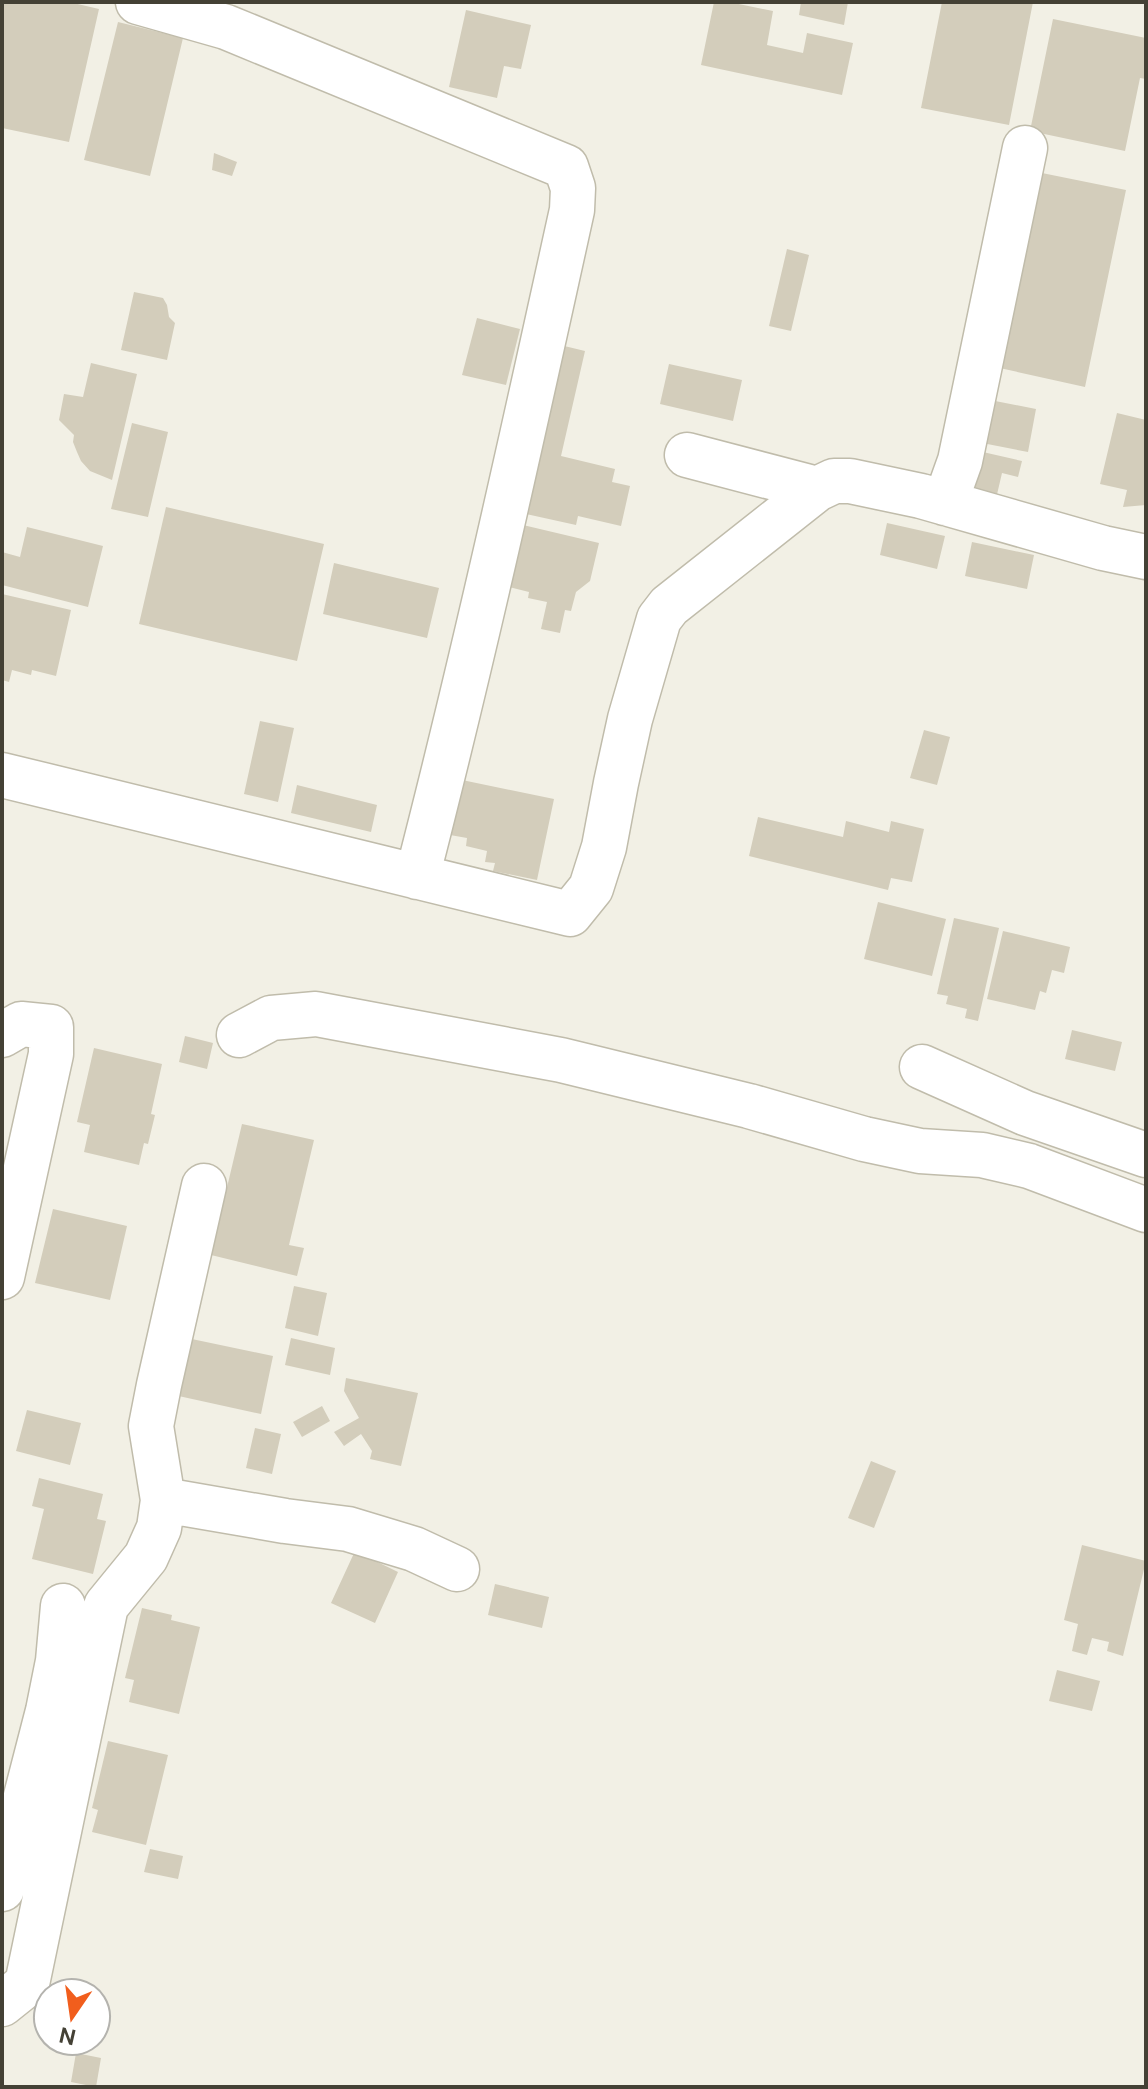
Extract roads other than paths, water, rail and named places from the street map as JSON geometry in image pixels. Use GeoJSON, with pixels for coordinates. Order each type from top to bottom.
{"type":"FeatureCollection","features":[{"type":"Feature","properties":{"kind":"street"},"geometry":{"type":"LineString","coordinates":[[138,2],[226,27],[566,167],[573,188],[572,210],[512,484],[417,877]]}},
{"type":"Feature","properties":{"kind":"street"},"geometry":{"type":"LineString","coordinates":[[945,503],[960,461],[1025,148]]}},
{"type":"Feature","properties":{"kind":"street"},"geometry":{"type":"LineString","coordinates":[[687,455],[817,489]]}},
{"type":"Feature","properties":{"kind":"street"},"geometry":{"type":"LineString","coordinates":[[2,775],[570,914],[591,888],[604,847],[630,719],[659,619],[669,606],[817,489],[834,481],[850,481],[1146,557]]}},
{"type":"Feature","properties":{"kind":"street"},"geometry":{"type":"LineString","coordinates":[[239,1035],[271,1018],[316,1014],[561,1060],[749,1106],[864,1139],[920,1151],[982,1155],[1029,1166],[1146,1210]]}},
{"type":"Feature","properties":{"kind":"street"},"geometry":{"type":"LineString","coordinates":[[2,1035],[21,1024],[51,1027],[51,1054],[17,1131],[2,1277]]}},
{"type":"Feature","properties":{"kind":"street"},"geometry":{"type":"LineString","coordinates":[[922,1067],[1025,1113],[1146,1155]]}},
{"type":"Feature","properties":{"kind":"street"},"geometry":{"type":"LineString","coordinates":[[1071,1182],[1085,1134]]}},
{"type":"Feature","properties":{"kind":"street"},"geometry":{"type":"LineString","coordinates":[[4,1993],[27,1984],[106,1606],[146,1557],[159,1528],[163,1500],[151,1426],[204,1186]]}},
{"type":"Feature","properties":{"kind":"street"},"geometry":{"type":"LineString","coordinates":[[163,1500],[348,1529],[414,1549],[457,1569]]}},
{"type":"Feature","properties":{"kind":"street"},"geometry":{"type":"LineString","coordinates":[[2,1889],[48,1711],[58,1661],[63,1606]]}}]}
